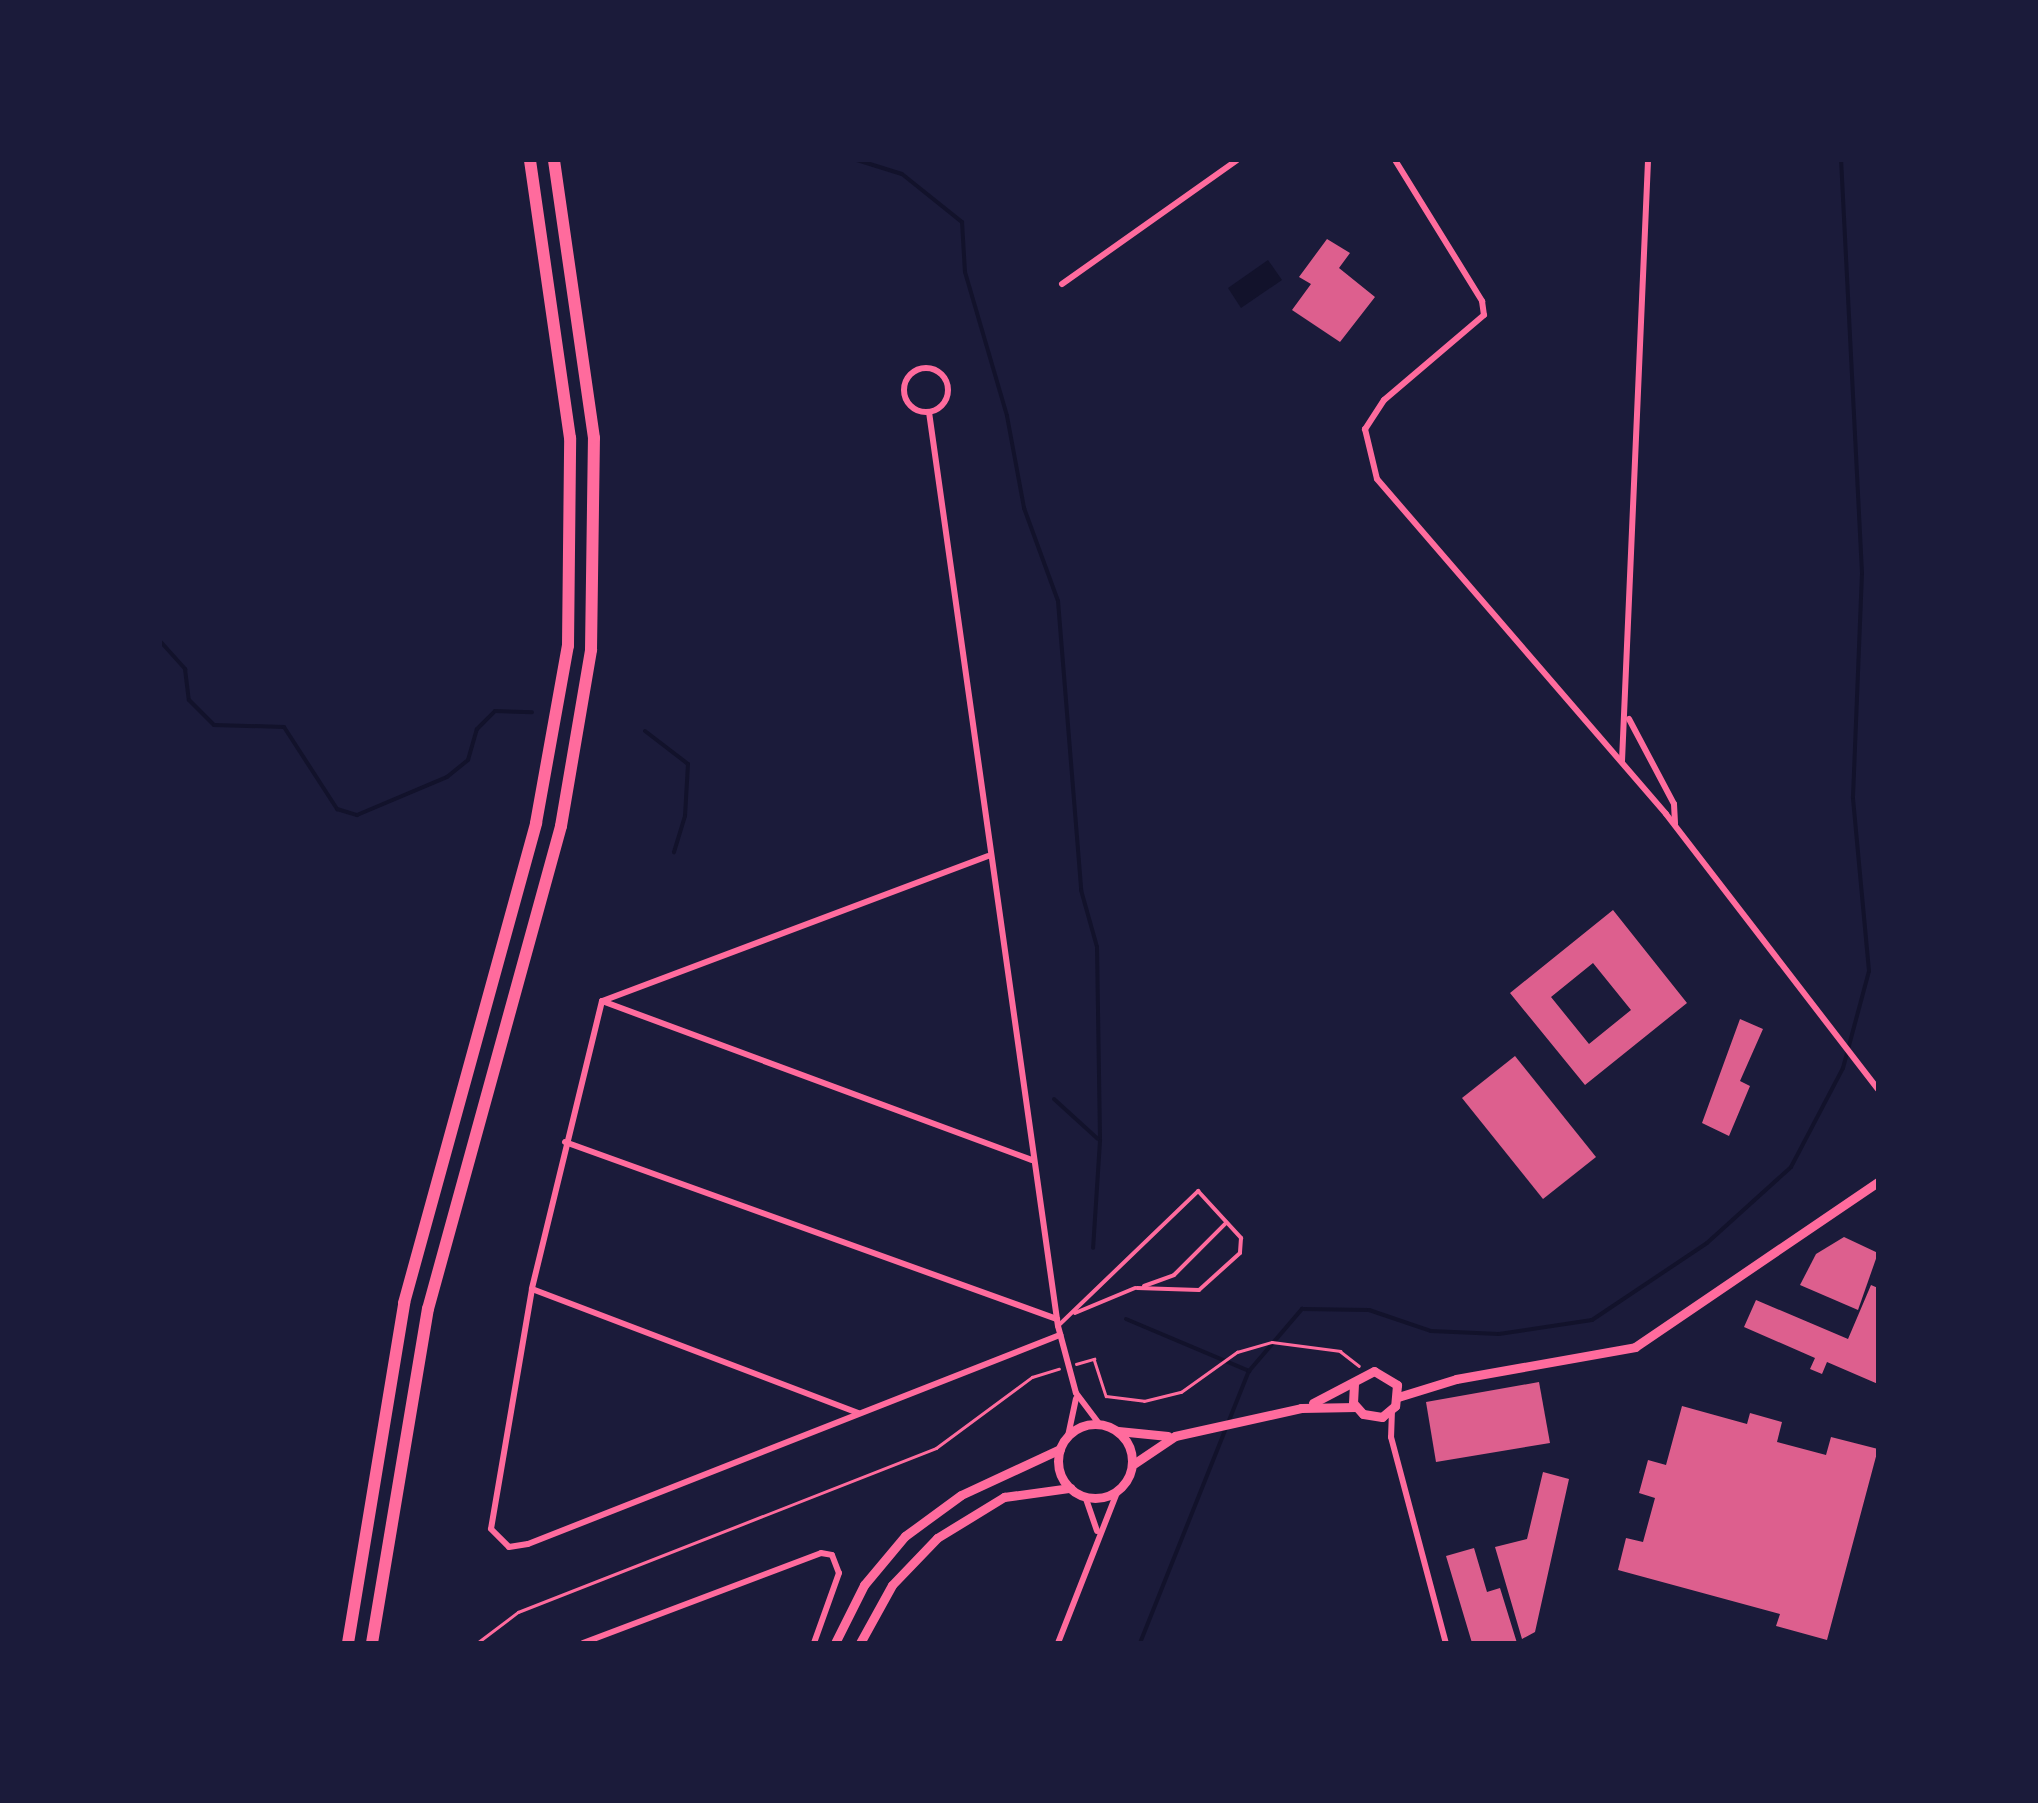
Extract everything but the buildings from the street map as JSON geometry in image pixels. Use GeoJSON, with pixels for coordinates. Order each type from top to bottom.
{"type":"FeatureCollection","features":[{"type":"Feature","properties":{"kind":"highway"},"geometry":{"type":"LineString","coordinates":[[348,1643],[404,1303],[536,823],[568,646],[570,438],[530,160]]}},
{"type":"Feature","properties":{"kind":"highway"},"geometry":{"type":"LineString","coordinates":[[372,1643],[428,1309],[561,826],[591,650],[594,438],[554,160]]}},
{"type":"Feature","properties":{"kind":"street"},"geometry":{"type":"LineString","coordinates":[[1062,284],[1237,160]]}},
{"type":"Feature","properties":{"kind":"street"},"geometry":{"type":"LineString","coordinates":[[1395,160],[1482,301],[1484,315],[1406,376],[1374,414],[1365,429],[1377,480],[1675,824],[1661,776],[1628,718]]}},
{"type":"Feature","properties":{"kind":"street"},"geometry":{"type":"LineString","coordinates":[[1622,762],[1628,718],[1648,160]]}},
{"type":"Feature","properties":{"kind":"street"},"geometry":{"type":"LineString","coordinates":[[923,367],[940,372],[949,386],[944,404],[929,412],[912,408],[904,393],[908,376],[923,367]]}},
{"type":"Feature","properties":{"kind":"street"},"geometry":{"type":"LineString","coordinates":[[929,412],[1031,1160],[1057,1322],[1076,1393],[1100,1425],[1115,1430],[1175,1436],[1301,1408],[1356,1408],[1378,1418],[1391,1437]]}},
{"type":"Feature","properties":{"kind":"street"},"geometry":{"type":"LineString","coordinates":[[1666,814],[1877,1087]]}},
{"type":"Feature","properties":{"kind":"street"},"geometry":{"type":"LineString","coordinates":[[602,1001],[988,856]]}},
{"type":"Feature","properties":{"kind":"street"},"geometry":{"type":"LineString","coordinates":[[602,1001],[532,1289],[491,1529],[509,1547],[1060,1335]]}},
{"type":"Feature","properties":{"kind":"street"},"geometry":{"type":"LineString","coordinates":[[602,1001],[1031,1160]]}},
{"type":"Feature","properties":{"kind":"street"},"geometry":{"type":"LineString","coordinates":[[565,1142],[1057,1322]]}},
{"type":"Feature","properties":{"kind":"street"},"geometry":{"type":"LineString","coordinates":[[1301,1408],[1354,1384],[1363,1374],[1379,1371],[1396,1385],[1430,1385],[1636,1346],[1878,1182]]}},
{"type":"Feature","properties":{"kind":"street"},"geometry":{"type":"LineString","coordinates":[[532,1289],[859,1413]]}},
{"type":"Feature","properties":{"kind":"street"},"geometry":{"type":"LineString","coordinates":[[1354,1384],[1356,1408]]}},
{"type":"Feature","properties":{"kind":"street"},"geometry":{"type":"LineString","coordinates":[[1396,1385],[1398,1398],[1392,1410],[1391,1437],[1446,1643]]}},
{"type":"Feature","properties":{"kind":"street"},"geometry":{"type":"LineString","coordinates":[[1398,1398],[1430,1385]]}},
{"type":"Feature","properties":{"kind":"street"},"geometry":{"type":"LineString","coordinates":[[1076,1393],[1059,1466],[1070,1488],[1085,1496],[1118,1490]]}},
{"type":"Feature","properties":{"kind":"street"},"geometry":{"type":"LineString","coordinates":[[1378,1418],[1392,1410]]}},
{"type":"Feature","properties":{"kind":"street"},"geometry":{"type":"LineString","coordinates":[[1068,1436],[1100,1425]]}},
{"type":"Feature","properties":{"kind":"street"},"geometry":{"type":"LineString","coordinates":[[1115,1430],[1126,1442],[1132,1465]]}},
{"type":"Feature","properties":{"kind":"street"},"geometry":{"type":"LineString","coordinates":[[1058,1643],[1096,1537],[1132,1465],[1175,1436]]}},
{"type":"Feature","properties":{"kind":"street"},"geometry":{"type":"LineString","coordinates":[[835,1643],[864,1586],[904,1536],[962,1496],[1060,1449]]}},
{"type":"Feature","properties":{"kind":"street"},"geometry":{"type":"LineString","coordinates":[[860,1643],[892,1585],[937,1538],[1004,1497],[1070,1488]]}},
{"type":"Feature","properties":{"kind":"street"},"geometry":{"type":"LineString","coordinates":[[1085,1496],[1096,1537]]}},
{"type":"Feature","properties":{"kind":"street"},"geometry":{"type":"LineString","coordinates":[[582,1643],[820,1553],[838,1563],[814,1643]]}},
{"type":"Feature","properties":{"kind":"lane"},"geometry":{"type":"LineString","coordinates":[[1071,1315],[1198,1191],[1227,1222],[1242,1249],[1204,1286],[1186,1293],[1137,1288]]}},
{"type":"Feature","properties":{"kind":"lane"},"geometry":{"type":"LineString","coordinates":[[1057,1322],[1174,1275],[1227,1222]]}},
{"type":"Feature","properties":{"kind":"path"},"geometry":{"type":"LineString","coordinates":[[477,1643],[518,1612],[936,1448],[1032,1377],[1068,1366],[1094,1359],[1106,1396],[1144,1401],[1181,1392],[1238,1352],[1272,1342],[1340,1351],[1363,1374]]}},
{"type":"Feature","properties":{"kind":"shaded area"},"geometry":{"type":"Polygon","coordinates":[[[1268,260],[1282,280],[1241,308],[1228,288],[1268,260]]]}},
{"type":"Feature","properties":{"kind":"waterway"},"geometry":{"type":"LineString","coordinates":[[857,160],[902,174],[962,222],[965,272],[1007,416],[1024,508],[1058,601],[1081,890],[1097,947],[1100,1141],[1093,1248]]}},
{"type":"Feature","properties":{"kind":"waterway"},"geometry":{"type":"LineString","coordinates":[[1140,1643],[1249,1371],[1302,1309],[1369,1310],[1431,1331],[1499,1334],[1592,1320],[1707,1243],[1791,1167],[1843,1068],[1869,971],[1853,797],[1862,573],[1841,160]]}},
{"type":"Feature","properties":{"kind":"waterway"},"geometry":{"type":"LineString","coordinates":[[160,641],[185,669],[189,700],[214,725],[284,727],[337,809],[357,815],[447,777],[468,760],[477,729],[495,711],[532,712]]}},
{"type":"Feature","properties":{"kind":"waterway"},"geometry":{"type":"LineString","coordinates":[[645,731],[688,764],[685,816],[674,852]]}},
{"type":"Feature","properties":{"kind":"waterway"},"geometry":{"type":"LineString","coordinates":[[1054,1099],[1098,1139]]}},
{"type":"Feature","properties":{"kind":"waterway"},"geometry":{"type":"LineString","coordinates":[[1126,1319],[1249,1371]]}}]}
